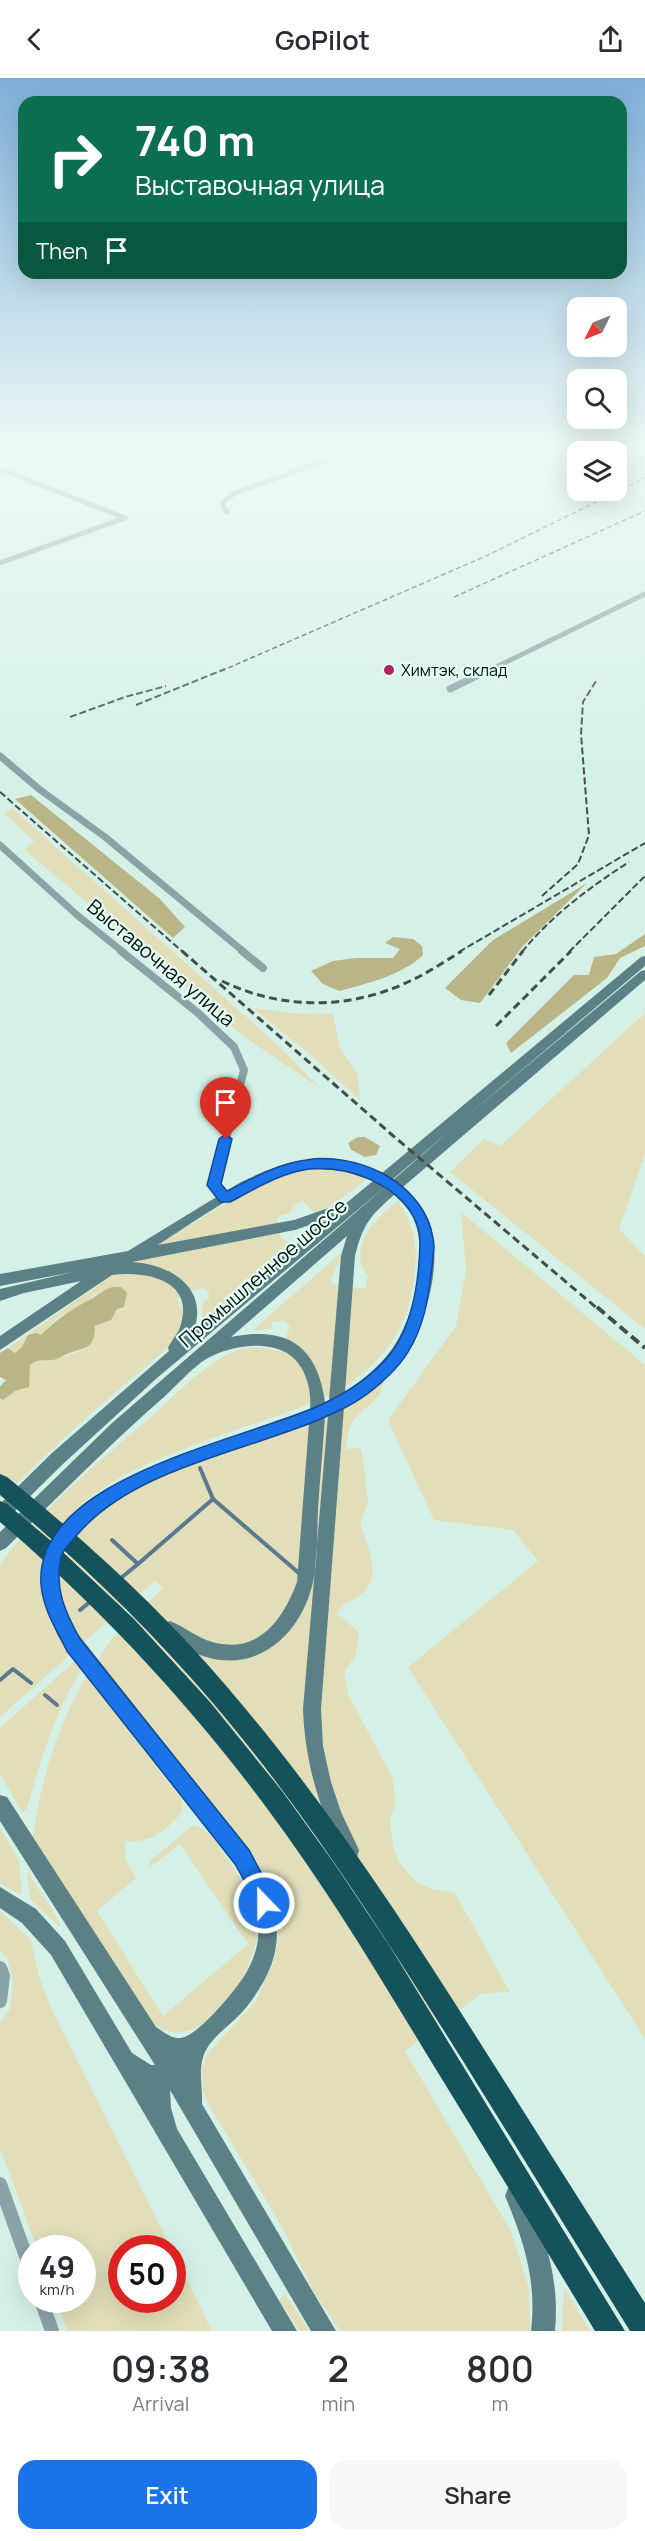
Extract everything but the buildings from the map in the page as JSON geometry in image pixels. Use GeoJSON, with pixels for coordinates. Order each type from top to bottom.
{"type":"FeatureCollection","features":[{"type":"Feature","properties":{"kind":"highway"},"geometry":{"type":"LineString","coordinates":[[0,1482],[11,1508],[141,1642],[225,1736],[275,1799],[339,1890],[611,2331]]}},
{"type":"Feature","properties":{"kind":"highway"},"geometry":{"type":"LineString","coordinates":[[11,1508],[129,1595],[246,1724],[325,1828],[400,1938],[645,2329]]}},
{"type":"Feature","properties":{"kind":"main road","name":"Промышленное шоссе"},"geometry":{"type":"LineString","coordinates":[[0,1543],[11,1508],[152,1374],[366,1202],[645,960]]}},
{"type":"Feature","properties":{"kind":"main road","name":"Промышленное шоссе"},"geometry":{"type":"LineString","coordinates":[[458,1123],[645,974]]}},
{"type":"Feature","properties":{"kind":"main road"},"geometry":{"type":"LineString","coordinates":[[0,1344],[165,1233],[265,1176],[293,1167],[326,1164],[356,1168],[385,1181],[414,1206],[424,1228],[427,1258],[421,1302],[409,1337],[389,1365],[365,1387],[336,1405],[315,1414],[157,1471],[122,1488],[93,1507],[80,1519],[63,1537],[53,1556],[50,1569],[51,1597],[64,1630],[242,1857],[259,1887],[268,1923],[268,1941],[256,1978],[232,2009],[163,2078],[159,2102],[168,2133]]}},
{"type":"Feature","properties":{"kind":"main road"},"geometry":{"type":"LineString","coordinates":[[0,1280],[295,1225],[366,1202]]}},
{"type":"Feature","properties":{"kind":"main road"},"geometry":{"type":"LineString","coordinates":[[366,1202],[352,1240],[347,1273],[314,1674],[312,1737],[317,1767],[332,1814],[400,1938]]}},
{"type":"Feature","properties":{"kind":"main road","name":"Промышленное шоссе"},"geometry":{"type":"LineString","coordinates":[[0,1515],[117,1428],[366,1202]]}},
{"type":"Feature","properties":{"kind":"main road"},"geometry":{"type":"LineString","coordinates":[[0,1295],[24,1287],[118,1268],[155,1270],[166,1275],[181,1288],[189,1304],[189,1324],[185,1334],[152,1374]]}},
{"type":"Feature","properties":{"kind":"main road"},"geometry":{"type":"LineString","coordinates":[[129,1595],[182,1638],[195,1645],[221,1652],[239,1652],[265,1644],[281,1631],[293,1615],[305,1582],[317,1389],[310,1366],[293,1349],[263,1338],[238,1341],[212,1351],[191,1363]]}},
{"type":"Feature","properties":{"kind":"main road"},"geometry":{"type":"LineString","coordinates":[[0,1548],[11,1508]]}},
{"type":"Feature","properties":{"kind":"main road"},"geometry":{"type":"LineString","coordinates":[[0,1804],[147,2031],[324,2331]]}},
{"type":"Feature","properties":{"kind":"main road"},"geometry":{"type":"LineString","coordinates":[[0,1897],[29,1916],[58,1948],[285,2331]]}},
{"type":"Feature","properties":{"kind":"main road"},"geometry":{"type":"LineString","coordinates":[[147,2031],[162,2044],[174,2048],[188,2047],[200,2040]]}},
{"type":"Feature","properties":{"kind":"main road"},"geometry":{"type":"LineString","coordinates":[[194,2109],[190,2072],[193,2054],[200,2040]]}},
{"type":"Feature","properties":{"kind":"main road"},"geometry":{"type":"LineString","coordinates":[[123,2056],[148,2076],[160,2075],[170,2069]]}},
{"type":"Feature","properties":{"kind":"main road"},"geometry":{"type":"LineString","coordinates":[[447,2064],[530,2227],[544,2278],[543,2331]]}},
{"type":"Feature","properties":{"kind":"street"},"geometry":{"type":"LineString","coordinates":[[0,563],[30,552]]}},
{"type":"Feature","properties":{"kind":"street"},"geometry":{"type":"LineString","coordinates":[[450,689],[645,594]]}},
{"type":"Feature","properties":{"kind":"street"},"geometry":{"type":"LineString","coordinates":[[0,756],[39,789],[105,837],[263,968]]}},
{"type":"Feature","properties":{"kind":"street","name":"Выставочная улица"},"geometry":{"type":"LineString","coordinates":[[0,845],[77,915],[198,1012],[234,1047],[244,1070],[214,1185],[225,1198]]}},
{"type":"Feature","properties":{"kind":"street"},"geometry":{"type":"LineString","coordinates":[[0,1968],[3,1976],[0,2001]]}},
{"type":"Feature","properties":{"kind":"street"},"geometry":{"type":"LineString","coordinates":[[0,2184],[18,2235]]}},
{"type":"Feature","properties":{"kind":"street"},"geometry":{"type":"LineString","coordinates":[[46,2313],[52,2331]]}},
{"type":"Feature","properties":{"kind":"shaded area"},"geometry":{"type":"Polygon","coordinates":[[[31,795],[160,899],[185,927],[173,938],[15,799],[31,795]]]}},
{"type":"Feature","properties":{"kind":"shaded area"},"geometry":{"type":"Polygon","coordinates":[[[12,808],[281,1048],[320,1088],[246,1038],[25,850],[34,841],[5,814],[12,808]]]}},
{"type":"Feature","properties":{"kind":"shaded area"},"geometry":{"type":"Polygon","coordinates":[[[587,883],[523,946],[480,1003],[461,1000],[445,988],[493,940],[587,883]]]}},
{"type":"Feature","properties":{"kind":"shaded area"},"geometry":{"type":"Polygon","coordinates":[[[645,934],[645,946],[620,958],[607,978],[511,1053],[506,1043],[574,975],[589,975],[594,957],[616,954],[645,934]]]}},
{"type":"Feature","properties":{"kind":"shaded area"},"geometry":{"type":"Polygon","coordinates":[[[393,937],[413,939],[422,946],[423,955],[395,973],[339,991],[323,984],[311,971],[333,961],[356,958],[393,958],[400,949],[385,943],[393,937]]]}},
{"type":"Feature","properties":{"kind":"shaded area"},"geometry":{"type":"Polygon","coordinates":[[[253,1008],[292,1013],[333,1014],[340,1048],[358,1075],[360,1100],[312,1056],[253,1008]]]}},
{"type":"Feature","properties":{"kind":"shaded area"},"geometry":{"type":"Polygon","coordinates":[[[645,1013],[645,1154],[619,1229],[645,1257],[645,1329],[450,1172],[484,1139],[500,1146],[645,1013]]]}},
{"type":"Feature","properties":{"kind":"shaded area"},"geometry":{"type":"Polygon","coordinates":[[[358,1137],[365,1137],[380,1146],[376,1155],[365,1157],[351,1150],[348,1143],[358,1137]]]}},
{"type":"Feature","properties":{"kind":"shaded area"},"geometry":{"type":"Polygon","coordinates":[[[309,1167],[331,1168],[367,1179],[336,1203],[315,1213],[303,1201],[293,1206],[290,1213],[279,1216],[277,1220],[281,1238],[295,1245],[202,1322],[203,1302],[209,1299],[209,1292],[204,1288],[192,1290],[177,1299],[186,1314],[177,1340],[81,1422],[0,1499],[0,1398],[3,1400],[15,1391],[29,1387],[30,1365],[37,1361],[58,1359],[86,1349],[94,1326],[111,1320],[96,1293],[89,1301],[57,1318],[41,1336],[28,1335],[22,1347],[15,1353],[8,1348],[133,1262],[210,1213],[270,1180],[309,1167]]]}},
{"type":"Feature","properties":{"kind":"shaded area"},"geometry":{"type":"Polygon","coordinates":[[[398,1201],[413,1232],[416,1252],[410,1302],[392,1342],[362,1374],[334,1392],[310,1404],[204,1441],[147,1464],[121,1477],[78,1508],[69,1518],[49,1553],[42,1583],[47,1612],[70,1655],[0,1717],[0,1566],[6,1556],[39,1518],[76,1483],[207,1368],[227,1355],[240,1350],[260,1348],[280,1352],[290,1327],[285,1321],[273,1321],[271,1329],[253,1330],[343,1251],[331,1284],[365,1289],[368,1276],[361,1264],[362,1245],[377,1220],[398,1201]]]}},
{"type":"Feature","properties":{"kind":"shaded area"},"geometry":{"type":"Polygon","coordinates":[[[461,1212],[645,1365],[645,2039],[408,1667],[538,1561],[513,1530],[434,1520],[388,1420],[456,1326],[466,1270],[461,1212]]]}},
{"type":"Feature","properties":{"kind":"shaded area"},"geometry":{"type":"Polygon","coordinates":[[[112,1287],[121,1287],[127,1293],[124,1307],[117,1309],[111,1320],[95,1326],[91,1344],[57,1359],[33,1363],[30,1365],[29,1387],[15,1391],[3,1400],[0,1398],[0,1386],[6,1380],[0,1377],[0,1353],[8,1348],[15,1353],[22,1347],[28,1335],[36,1333],[41,1335],[68,1312],[112,1287]]]}},
{"type":"Feature","properties":{"kind":"shaded area"},"geometry":{"type":"Polygon","coordinates":[[[384,1381],[377,1398],[353,1420],[346,1449],[360,1448],[363,1458],[368,1503],[360,1523],[370,1552],[373,1572],[366,1589],[344,1605],[337,1614],[359,1632],[356,1655],[344,1672],[348,1694],[392,1777],[396,1802],[390,1820],[393,1847],[399,1862],[415,1881],[431,1889],[455,1893],[510,1992],[482,1993],[405,2051],[512,2233],[529,2289],[530,2331],[340,2331],[314,2292],[277,2218],[211,2109],[203,2091],[202,2069],[207,2054],[255,2002],[273,1963],[279,1937],[274,1903],[255,1858],[97,1661],[111,1640],[163,1588],[155,1581],[83,1643],[66,1617],[60,1598],[62,1568],[76,1538],[98,1514],[127,1493],[196,1461],[319,1418],[353,1401],[384,1381]]]}},
{"type":"Feature","properties":{"kind":"shaded area"},"geometry":{"type":"Polygon","coordinates":[[[74,1662],[81,1670],[56,1720],[43,1754],[27,1809],[22,1812],[0,1774],[0,1728],[74,1662]]]}},
{"type":"Feature","properties":{"kind":"shaded area"},"geometry":{"type":"Polygon","coordinates":[[[86,1676],[182,1800],[182,1812],[164,1830],[150,1838],[125,1841],[125,1858],[136,1878],[97,1911],[163,2016],[248,1944],[180,1844],[150,1867],[150,1861],[192,1826],[203,1829],[215,1841],[237,1873],[255,1912],[257,1934],[254,1949],[238,1984],[213,2016],[198,2027],[182,2032],[163,2030],[144,2014],[33,1836],[52,1753],[67,1714],[86,1676]]]}},
{"type":"Feature","properties":{"kind":"shaded area"},"geometry":{"type":"Polygon","coordinates":[[[0,1828],[19,1860],[22,1895],[0,1884],[0,1828]]]}},
{"type":"Feature","properties":{"kind":"shaded area"},"geometry":{"type":"Polygon","coordinates":[[[27,1871],[56,1916],[61,1928],[30,1899],[27,1871]]]}},
{"type":"Feature","properties":{"kind":"shaded area"},"geometry":{"type":"Polygon","coordinates":[[[0,1911],[31,1940],[39,1976],[51,2008],[164,2235],[108,2235],[108,2313],[186,2313],[186,2278],[212,2331],[67,2331],[61,2313],[96,2313],[96,2235],[32,2235],[0,2148],[0,2022],[10,2009],[13,1981],[7,1959],[0,1949],[0,1911]]]}},
{"type":"Feature","properties":{"kind":"shaded area"},"geometry":{"type":"Polygon","coordinates":[[[564,2287],[590,2331],[562,2331],[564,2287]]]}},
{"type":"Feature","properties":{"kind":"shaded area"},"geometry":{"type":"Polygon","coordinates":[[[285,2294],[309,2331],[300,2331],[279,2300],[285,2294]]]}},
{"type":"Feature","properties":{"kind":"waterway"},"geometry":{"type":"LineString","coordinates":[[200,1468],[213,1499]]}},
{"type":"Feature","properties":{"kind":"waterway"},"geometry":{"type":"LineString","coordinates":[[138,1564],[213,1499]]}},
{"type":"Feature","properties":{"kind":"waterway"},"geometry":{"type":"LineString","coordinates":[[213,1499],[300,1574]]}},
{"type":"Feature","properties":{"kind":"waterway"},"geometry":{"type":"LineString","coordinates":[[112,1540],[138,1564]]}},
{"type":"Feature","properties":{"kind":"waterway"},"geometry":{"type":"LineString","coordinates":[[121,1578],[138,1564]]}},
{"type":"Feature","properties":{"kind":"waterway"},"geometry":{"type":"LineString","coordinates":[[80,1610],[90,1602]]}},
{"type":"Feature","properties":{"kind":"waterway"},"geometry":{"type":"LineString","coordinates":[[0,1680],[13,1669],[31,1683]]}},
{"type":"Feature","properties":{"kind":"waterway"},"geometry":{"type":"LineString","coordinates":[[45,1695],[57,1705]]}},
{"type":"Feature","properties":{"kind":"railway"},"geometry":{"type":"LineString","coordinates":[[221,671],[494,552]]}},
{"type":"Feature","properties":{"kind":"railway"},"geometry":{"type":"LineString","coordinates":[[454,597],[554,552]]}},
{"type":"Feature","properties":{"kind":"railway"},"geometry":{"type":"LineString","coordinates":[[136,705],[225,669]]}},
{"type":"Feature","properties":{"kind":"railway"},"geometry":{"type":"LineString","coordinates":[[542,896],[578,864],[589,835],[581,734],[583,702],[596,681]]}},
{"type":"Feature","properties":{"kind":"railway"},"geometry":{"type":"LineString","coordinates":[[70,717],[125,697],[166,686]]}},
{"type":"Feature","properties":{"kind":"railway"},"geometry":{"type":"LineString","coordinates":[[0,792],[183,952]]}},
{"type":"Feature","properties":{"kind":"railway"},"geometry":{"type":"LineString","coordinates":[[459,952],[645,843]]}},
{"type":"Feature","properties":{"kind":"railway"},"geometry":{"type":"LineString","coordinates":[[522,952],[545,926],[572,903],[629,862]]}},
{"type":"Feature","properties":{"kind":"railway"},"geometry":{"type":"LineString","coordinates":[[569,952],[645,876]]}},
{"type":"Feature","properties":{"kind":"railway"},"geometry":{"type":"LineString","coordinates":[[182,951],[391,1134],[598,1309]]}},
{"type":"Feature","properties":{"kind":"railway"},"geometry":{"type":"LineString","coordinates":[[222,981],[245,991],[268,997],[316,1003],[340,1001],[387,991],[410,981],[462,951]]}},
{"type":"Feature","properties":{"kind":"railway"},"geometry":{"type":"LineString","coordinates":[[489,995],[523,951]]}},
{"type":"Feature","properties":{"kind":"railway"},"geometry":{"type":"LineString","coordinates":[[496,1026],[571,951]]}},
{"type":"Feature","properties":{"kind":"railway"},"geometry":{"type":"LineString","coordinates":[[597,1307],[645,1348]]}},
{"type":"Feature","properties":{"kind":"place","name":"Химтэк, склад"},"geometry":{"type":"Point","coordinates":[389,670]}},
{"type":"Feature","properties":{"kind":"route"},"geometry":{"type":"LineString","coordinates":[[226,1139],[214,1185],[225,1198],[265,1176],[308,1164],[356,1168],[385,1181],[406,1197],[420,1217],[427,1242],[421,1302],[416,1320],[409,1337],[389,1365],[378,1377],[352,1396],[282,1427],[157,1471],[106,1497],[80,1519],[60,1543],[53,1556],[49,1583],[56,1613],[73,1645],[242,1857],[259,1887],[264,1903]]}}]}
